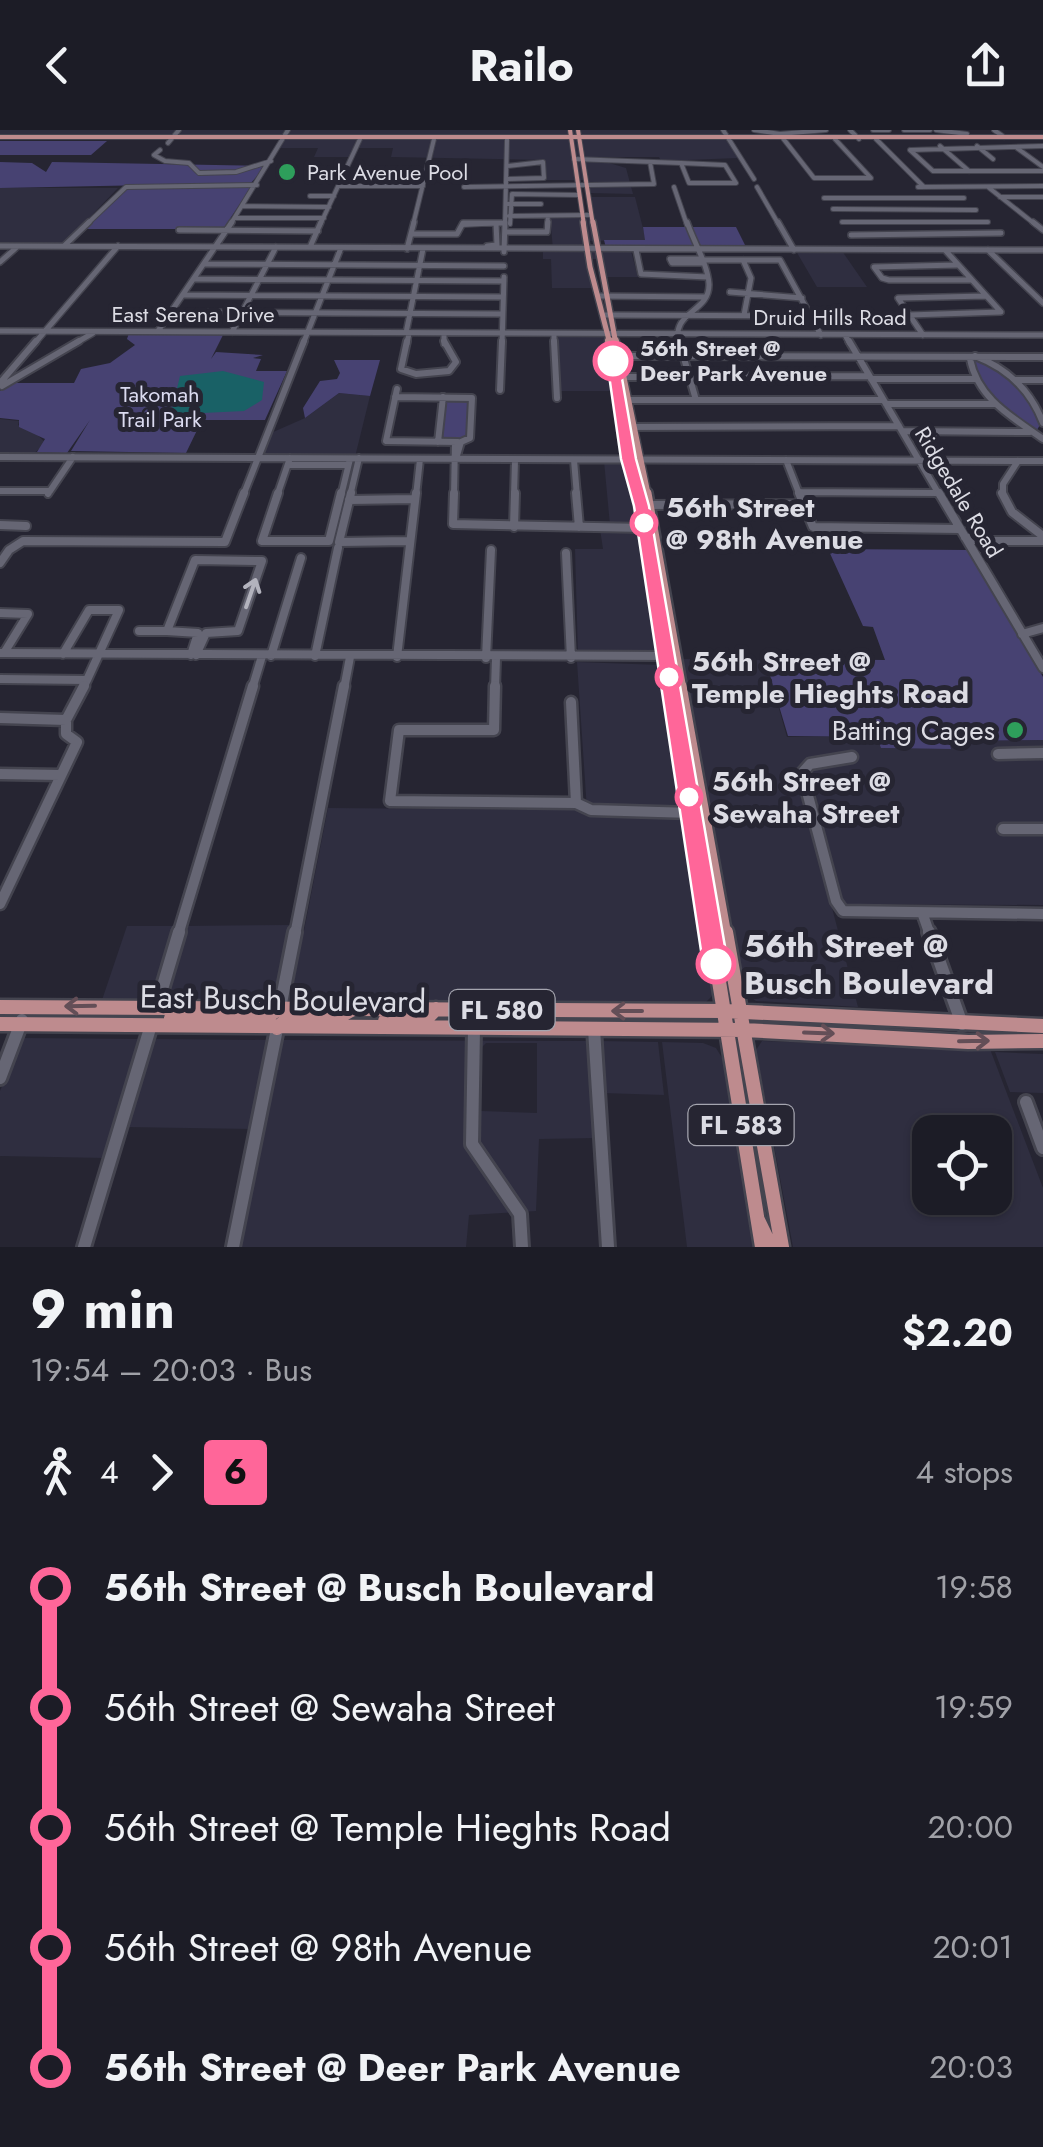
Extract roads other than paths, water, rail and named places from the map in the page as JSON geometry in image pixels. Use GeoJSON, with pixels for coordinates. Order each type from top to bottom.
{"type":"FeatureCollection","features":[{"type":"Feature","properties":{"kind":"main road"},"geometry":{"type":"LineString","coordinates":[[360,139],[508,135],[1042,140]]}},
{"type":"Feature","properties":{"kind":"main road"},"geometry":{"type":"LineString","coordinates":[[284,138],[571,136]]}},
{"type":"Feature","properties":{"kind":"main road","name":"FL 583"},"geometry":{"type":"LineString","coordinates":[[571,136],[590,267],[608,315],[633,459],[671,623],[672,696],[684,768],[697,800],[726,1030],[762,1247]]}},
{"type":"Feature","properties":{"kind":"main road"},"geometry":{"type":"LineString","coordinates":[[308,139],[352,137]]}},
{"type":"Feature","properties":{"kind":"main road"},"geometry":{"type":"LineString","coordinates":[[0,138],[406,137]]}},
{"type":"Feature","properties":{"kind":"main road"},"geometry":{"type":"LineString","coordinates":[[581,137],[727,138]]}},
{"type":"Feature","properties":{"kind":"main road","name":"FL 583"},"geometry":{"type":"LineString","coordinates":[[581,137],[602,296]]}},
{"type":"Feature","properties":{"kind":"main road"},"geometry":{"type":"LineString","coordinates":[[876,139],[927,137]]}},
{"type":"Feature","properties":{"kind":"main road"},"geometry":{"type":"LineString","coordinates":[[0,138],[172,140]]}},
{"type":"Feature","properties":{"kind":"main road"},"geometry":{"type":"LineString","coordinates":[[783,138],[1042,140]]}},
{"type":"Feature","properties":{"kind":"main road"},"geometry":{"type":"LineString","coordinates":[[582,216],[591,216]]}},
{"type":"Feature","properties":{"kind":"main road"},"geometry":{"type":"LineString","coordinates":[[586,236],[595,236]]}},
{"type":"Feature","properties":{"kind":"main road"},"geometry":{"type":"LineString","coordinates":[[590,267],[600,267]]}},
{"type":"Feature","properties":{"kind":"main road","name":"FL 583"},"geometry":{"type":"LineString","coordinates":[[612,334],[619,356],[619,377]]}},
{"type":"Feature","properties":{"kind":"main road","name":"FL 583"},"geometry":{"type":"LineString","coordinates":[[633,459],[650,505],[649,528]]}},
{"type":"Feature","properties":{"kind":"main road","name":"FL 583"},"geometry":{"type":"LineString","coordinates":[[655,562],[656,596],[691,736],[698,809],[716,873],[782,1247]]}},
{"type":"Feature","properties":{"kind":"main road"},"geometry":{"type":"LineString","coordinates":[[656,596],[662,600],[664,616],[671,623]]}},
{"type":"Feature","properties":{"kind":"main road"},"geometry":{"type":"LineString","coordinates":[[672,696],[678,704],[683,732],[691,736]]}},
{"type":"Feature","properties":{"kind":"main road","name":"East Busch Boulevard"},"geometry":{"type":"LineString","coordinates":[[0,1007],[724,1011],[852,1014],[962,1024],[1043,1026]]}},
{"type":"Feature","properties":{"kind":"main road"},"geometry":{"type":"LineString","coordinates":[[151,1024],[170,1018],[263,1018],[274,1016],[280,1008]]}},
{"type":"Feature","properties":{"kind":"main road"},"geometry":{"type":"LineString","coordinates":[[277,1029],[284,1022],[334,1020],[352,1009]]}},
{"type":"Feature","properties":{"kind":"main road"},"geometry":{"type":"LineString","coordinates":[[356,1028],[374,1021],[424,1021],[436,1010]]}},
{"type":"Feature","properties":{"kind":"main road","name":"East Busch Boulevard"},"geometry":{"type":"LineString","coordinates":[[0,1024],[744,1030],[936,1041],[1043,1041]]}},
{"type":"Feature","properties":{"kind":"main road"},"geometry":{"type":"LineString","coordinates":[[757,1220],[765,1228],[771,1247]]}},
{"type":"Feature","properties":{"kind":"street"},"geometry":{"type":"LineString","coordinates":[[172,140],[179,130]]}},
{"type":"Feature","properties":{"kind":"street"},"geometry":{"type":"LineString","coordinates":[[158,331],[257,185],[288,130]]}},
{"type":"Feature","properties":{"kind":"street"},"geometry":{"type":"LineString","coordinates":[[352,137],[356,130]]}},
{"type":"Feature","properties":{"kind":"street"},"geometry":{"type":"LineString","coordinates":[[652,130],[655,138]]}},
{"type":"Feature","properties":{"kind":"street"},"geometry":{"type":"LineString","coordinates":[[722,130],[754,180]]}},
{"type":"Feature","properties":{"kind":"street"},"geometry":{"type":"LineString","coordinates":[[754,130],[826,130]]}},
{"type":"Feature","properties":{"kind":"street"},"geometry":{"type":"LineString","coordinates":[[850,130],[858,138]]}},
{"type":"Feature","properties":{"kind":"street"},"geometry":{"type":"LineString","coordinates":[[873,130],[889,130]]}},
{"type":"Feature","properties":{"kind":"street"},"geometry":{"type":"LineString","coordinates":[[904,130],[951,130],[966,134]]}},
{"type":"Feature","properties":{"kind":"street"},"geometry":{"type":"LineString","coordinates":[[994,130],[1004,137]]}},
{"type":"Feature","properties":{"kind":"street"},"geometry":{"type":"LineString","coordinates":[[1028,130],[1042,140]]}},
{"type":"Feature","properties":{"kind":"street"},"geometry":{"type":"LineString","coordinates":[[407,249],[414,234],[435,135]]}},
{"type":"Feature","properties":{"kind":"street"},"geometry":{"type":"LineString","coordinates":[[500,390],[508,135]]}},
{"type":"Feature","properties":{"kind":"street"},"geometry":{"type":"LineString","coordinates":[[783,138],[814,178],[871,178],[836,139]]}},
{"type":"Feature","properties":{"kind":"street"},"geometry":{"type":"LineString","coordinates":[[310,247],[360,139]]}},
{"type":"Feature","properties":{"kind":"street"},"geometry":{"type":"LineString","coordinates":[[876,139],[895,158]]}},
{"type":"Feature","properties":{"kind":"street"},"geometry":{"type":"LineString","coordinates":[[1042,140],[1015,146],[910,150],[930,170],[1043,169]]}},
{"type":"Feature","properties":{"kind":"street"},"geometry":{"type":"LineString","coordinates":[[940,146],[969,171]]}},
{"type":"Feature","properties":{"kind":"street"},"geometry":{"type":"LineString","coordinates":[[977,146],[994,159]]}},
{"type":"Feature","properties":{"kind":"street"},"geometry":{"type":"LineString","coordinates":[[1015,146],[1043,169]]}},
{"type":"Feature","properties":{"kind":"street"},"geometry":{"type":"LineString","coordinates":[[160,150],[154,155],[165,162],[188,163],[200,173],[236,172],[271,161]]}},
{"type":"Feature","properties":{"kind":"street"},"geometry":{"type":"LineString","coordinates":[[917,158],[890,158],[921,186],[1043,186]]}},
{"type":"Feature","properties":{"kind":"street"},"geometry":{"type":"LineString","coordinates":[[574,159],[650,164]]}},
{"type":"Feature","properties":{"kind":"street"},"geometry":{"type":"LineString","coordinates":[[464,187],[544,178],[543,162],[506,166]]}},
{"type":"Feature","properties":{"kind":"street"},"geometry":{"type":"LineString","coordinates":[[630,166],[680,162],[727,166],[736,182],[688,182],[680,162]]}},
{"type":"Feature","properties":{"kind":"street"},"geometry":{"type":"LineString","coordinates":[[506,183],[654,184],[650,164]]}},
{"type":"Feature","properties":{"kind":"street"},"geometry":{"type":"LineString","coordinates":[[633,178],[655,178]]}},
{"type":"Feature","properties":{"kind":"street"},"geometry":{"type":"LineString","coordinates":[[64,246],[126,186],[257,185]]}},
{"type":"Feature","properties":{"kind":"street"},"geometry":{"type":"LineString","coordinates":[[339,186],[423,186]]}},
{"type":"Feature","properties":{"kind":"street"},"geometry":{"type":"LineString","coordinates":[[852,235],[1001,234],[951,186]]}},
{"type":"Feature","properties":{"kind":"street"},"geometry":{"type":"LineString","coordinates":[[988,186],[1043,230]]}},
{"type":"Feature","properties":{"kind":"street"},"geometry":{"type":"LineString","coordinates":[[674,187],[708,278],[703,303],[685,314],[678,335],[696,400]]}},
{"type":"Feature","properties":{"kind":"street"},"geometry":{"type":"LineString","coordinates":[[757,187],[794,250]]}},
{"type":"Feature","properties":{"kind":"street"},"geometry":{"type":"LineString","coordinates":[[816,189],[862,250]]}},
{"type":"Feature","properties":{"kind":"street"},"geometry":{"type":"LineString","coordinates":[[508,204],[512,194],[580,195]]}},
{"type":"Feature","properties":{"kind":"street"},"geometry":{"type":"LineString","coordinates":[[310,196],[334,196]]}},
{"type":"Feature","properties":{"kind":"street"},"geometry":{"type":"LineString","coordinates":[[1000,197],[1043,197]]}},
{"type":"Feature","properties":{"kind":"street"},"geometry":{"type":"LineString","coordinates":[[824,198],[964,198]]}},
{"type":"Feature","properties":{"kind":"street"},"geometry":{"type":"LineString","coordinates":[[508,204],[540,204]]}},
{"type":"Feature","properties":{"kind":"street"},"geometry":{"type":"LineString","coordinates":[[242,206],[329,206]]}},
{"type":"Feature","properties":{"kind":"street"},"geometry":{"type":"LineString","coordinates":[[832,210],[976,210]]}},
{"type":"Feature","properties":{"kind":"street"},"geometry":{"type":"LineString","coordinates":[[507,232],[548,231],[548,216]]}},
{"type":"Feature","properties":{"kind":"street"},"geometry":{"type":"LineString","coordinates":[[414,234],[458,234],[463,223],[507,218],[582,216]]}},
{"type":"Feature","properties":{"kind":"street"},"geometry":{"type":"LineString","coordinates":[[235,218],[324,218]]}},
{"type":"Feature","properties":{"kind":"street"},"geometry":{"type":"LineString","coordinates":[[414,234],[418,246],[493,246],[497,245],[496,222]]}},
{"type":"Feature","properties":{"kind":"street"},"geometry":{"type":"LineString","coordinates":[[842,222],[988,222]]}},
{"type":"Feature","properties":{"kind":"street"},"geometry":{"type":"LineString","coordinates":[[179,230],[318,231]]}},
{"type":"Feature","properties":{"kind":"street"},"geometry":{"type":"LineString","coordinates":[[0,246],[1043,250]]}},
{"type":"Feature","properties":{"kind":"street"},"geometry":{"type":"LineString","coordinates":[[0,262],[18,246]]}},
{"type":"Feature","properties":{"kind":"street"},"geometry":{"type":"LineString","coordinates":[[0,386],[118,246]]}},
{"type":"Feature","properties":{"kind":"street"},"geometry":{"type":"LineString","coordinates":[[232,332],[276,247]]}},
{"type":"Feature","properties":{"kind":"street"},"geometry":{"type":"LineString","coordinates":[[0,563],[9,550],[26,541],[225,542],[341,248]]}},
{"type":"Feature","properties":{"kind":"street"},"geometry":{"type":"LineString","coordinates":[[424,249],[401,370],[416,374],[449,372],[456,362],[454,353],[444,346],[444,334]]}},
{"type":"Feature","properties":{"kind":"street"},"geometry":{"type":"LineString","coordinates":[[636,250],[641,274],[708,278]]}},
{"type":"Feature","properties":{"kind":"street"},"geometry":{"type":"LineString","coordinates":[[909,314],[1000,314],[944,250]]}},
{"type":"Feature","properties":{"kind":"street"},"geometry":{"type":"LineString","coordinates":[[988,250],[1043,303]]}},
{"type":"Feature","properties":{"kind":"street"},"geometry":{"type":"LineString","coordinates":[[702,261],[670,259],[672,263],[780,260],[821,335]]}},
{"type":"Feature","properties":{"kind":"street"},"geometry":{"type":"LineString","coordinates":[[743,260],[751,278],[744,315]]}},
{"type":"Feature","properties":{"kind":"street"},"geometry":{"type":"LineString","coordinates":[[204,264],[504,266]]}},
{"type":"Feature","properties":{"kind":"street"},"geometry":{"type":"LineString","coordinates":[[958,265],[874,267],[885,280],[971,280]]}},
{"type":"Feature","properties":{"kind":"street"},"geometry":{"type":"LineString","coordinates":[[195,279],[504,281]]}},
{"type":"Feature","properties":{"kind":"street"},"geometry":{"type":"LineString","coordinates":[[730,292],[802,298]]}},
{"type":"Feature","properties":{"kind":"street"},"geometry":{"type":"LineString","coordinates":[[184,295],[503,298]]}},
{"type":"Feature","properties":{"kind":"street"},"geometry":{"type":"LineString","coordinates":[[602,296],[705,297]]}},
{"type":"Feature","properties":{"kind":"street"},"geometry":{"type":"LineString","coordinates":[[924,335],[898,298],[986,296]]}},
{"type":"Feature","properties":{"kind":"street"},"geometry":{"type":"LineString","coordinates":[[172,312],[502,314]]}},
{"type":"Feature","properties":{"kind":"street"},"geometry":{"type":"LineString","coordinates":[[608,315],[812,316]]}},
{"type":"Feature","properties":{"kind":"street"},"geometry":{"type":"LineString","coordinates":[[0,386],[96,331]]}},
{"type":"Feature","properties":{"kind":"street","name":"East Serena Drive"},"geometry":{"type":"LineString","coordinates":[[1,332],[387,333]]}},
{"type":"Feature","properties":{"kind":"street"},"geometry":{"type":"LineString","coordinates":[[387,333],[612,334]]}},
{"type":"Feature","properties":{"kind":"street"},"geometry":{"type":"LineString","coordinates":[[554,334],[557,398]]}},
{"type":"Feature","properties":{"kind":"street","name":"Druid Hills Road"},"geometry":{"type":"LineString","coordinates":[[612,334],[1043,335]]}},
{"type":"Feature","properties":{"kind":"street","name":"Ridgedale Road"},"geometry":{"type":"LineString","coordinates":[[844,335],[1043,668]]}},
{"type":"Feature","properties":{"kind":"street"},"geometry":{"type":"LineString","coordinates":[[958,335],[975,356],[992,362],[1039,405],[1041,434]]}},
{"type":"Feature","properties":{"kind":"street"},"geometry":{"type":"LineString","coordinates":[[619,356],[1043,356]]}},
{"type":"Feature","properties":{"kind":"street"},"geometry":{"type":"LineString","coordinates":[[975,356],[970,359],[974,380],[994,404],[1018,424],[1041,434]]}},
{"type":"Feature","properties":{"kind":"street"},"geometry":{"type":"LineString","coordinates":[[619,377],[974,380]]}},
{"type":"Feature","properties":{"kind":"street"},"geometry":{"type":"LineString","coordinates":[[1015,380],[1043,380]]}},
{"type":"Feature","properties":{"kind":"street"},"geometry":{"type":"LineString","coordinates":[[396,393],[472,398],[470,438],[458,442],[386,442],[396,393]]}},
{"type":"Feature","properties":{"kind":"street"},"geometry":{"type":"LineString","coordinates":[[438,442],[443,397]]}},
{"type":"Feature","properties":{"kind":"street"},"geometry":{"type":"LineString","coordinates":[[623,400],[994,404]]}},
{"type":"Feature","properties":{"kind":"street"},"geometry":{"type":"LineString","coordinates":[[628,427],[901,428],[1041,434]]}},
{"type":"Feature","properties":{"kind":"street"},"geometry":{"type":"LineString","coordinates":[[458,442],[453,524],[649,528]]}},
{"type":"Feature","properties":{"kind":"street"},"geometry":{"type":"LineString","coordinates":[[0,492],[48,493],[73,456]]}},
{"type":"Feature","properties":{"kind":"street"},"geometry":{"type":"LineString","coordinates":[[0,457],[1043,461]]}},
{"type":"Feature","properties":{"kind":"street"},"geometry":{"type":"LineString","coordinates":[[397,657],[420,458]]}},
{"type":"Feature","properties":{"kind":"street"},"geometry":{"type":"LineString","coordinates":[[514,526],[515,460]]}},
{"type":"Feature","properties":{"kind":"street"},"geometry":{"type":"LineString","coordinates":[[574,460],[579,527]]}},
{"type":"Feature","properties":{"kind":"street"},"geometry":{"type":"LineString","coordinates":[[786,460],[812,527],[963,533],[981,541],[1043,538]]}},
{"type":"Feature","properties":{"kind":"street"},"geometry":{"type":"LineString","coordinates":[[289,461],[262,542],[329,541],[352,461]]}},
{"type":"Feature","properties":{"kind":"street"},"geometry":{"type":"LineString","coordinates":[[310,656],[339,545],[352,461]]}},
{"type":"Feature","properties":{"kind":"street"},"geometry":{"type":"LineString","coordinates":[[1018,461],[1004,476],[1000,490],[1007,508],[1043,538]]}},
{"type":"Feature","properties":{"kind":"street"},"geometry":{"type":"LineString","coordinates":[[798,492],[939,493]]}},
{"type":"Feature","properties":{"kind":"street"},"geometry":{"type":"LineString","coordinates":[[348,500],[413,499]]}},
{"type":"Feature","properties":{"kind":"street"},"geometry":{"type":"LineString","coordinates":[[650,505],[802,504]]}},
{"type":"Feature","properties":{"kind":"street"},"geometry":{"type":"LineString","coordinates":[[0,526],[26,526]]}},
{"type":"Feature","properties":{"kind":"street"},"geometry":{"type":"LineString","coordinates":[[339,545],[409,541]]}},
{"type":"Feature","properties":{"kind":"street"},"geometry":{"type":"LineString","coordinates":[[491,550],[494,730],[399,730],[390,802],[576,803],[591,810],[613,811],[698,809]]}},
{"type":"Feature","properties":{"kind":"street"},"geometry":{"type":"LineString","coordinates":[[566,553],[571,658]]}},
{"type":"Feature","properties":{"kind":"street"},"geometry":{"type":"LineString","coordinates":[[156,1006],[266,656],[301,558]]}},
{"type":"Feature","properties":{"kind":"street"},"geometry":{"type":"LineString","coordinates":[[167,631],[195,560],[262,561],[238,632],[206,633],[194,655]]}},
{"type":"Feature","properties":{"kind":"street"},"geometry":{"type":"LineString","coordinates":[[0,904],[77,742],[66,734],[66,720],[119,610],[89,610],[63,654]]}},
{"type":"Feature","properties":{"kind":"street"},"geometry":{"type":"LineString","coordinates":[[0,613],[28,614],[2,654]]}},
{"type":"Feature","properties":{"kind":"street"},"geometry":{"type":"LineString","coordinates":[[139,631],[198,632],[194,655]]}},
{"type":"Feature","properties":{"kind":"street"},"geometry":{"type":"LineString","coordinates":[[1022,634],[1043,631]]}},
{"type":"Feature","properties":{"kind":"street"},"geometry":{"type":"LineString","coordinates":[[2,654],[671,657]]}},
{"type":"Feature","properties":{"kind":"street"},"geometry":{"type":"LineString","coordinates":[[280,1008],[350,657]]}},
{"type":"Feature","properties":{"kind":"street"},"geometry":{"type":"LineString","coordinates":[[0,679],[87,680]]}},
{"type":"Feature","properties":{"kind":"street"},"geometry":{"type":"LineString","coordinates":[[571,702],[576,803]]}},
{"type":"Feature","properties":{"kind":"street"},"geometry":{"type":"LineString","coordinates":[[0,718],[66,720]]}},
{"type":"Feature","properties":{"kind":"street"},"geometry":{"type":"LineString","coordinates":[[998,754],[1043,754]]}},
{"type":"Feature","properties":{"kind":"street"},"geometry":{"type":"LineString","coordinates":[[852,758],[809,764],[802,772],[836,901],[843,910],[1043,914]]}},
{"type":"Feature","properties":{"kind":"street"},"geometry":{"type":"LineString","coordinates":[[0,774],[60,775]]}},
{"type":"Feature","properties":{"kind":"street"},"geometry":{"type":"LineString","coordinates":[[1002,830],[1043,830]]}},
{"type":"Feature","properties":{"kind":"street"},"geometry":{"type":"LineString","coordinates":[[923,914],[962,1024]]}},
{"type":"Feature","properties":{"kind":"street"},"geometry":{"type":"LineString","coordinates":[[0,1078],[27,1007]]}},
{"type":"Feature","properties":{"kind":"street"},"geometry":{"type":"LineString","coordinates":[[84,1247],[151,1024]]}},
{"type":"Feature","properties":{"kind":"street"},"geometry":{"type":"LineString","coordinates":[[233,1247],[277,1029]]}},
{"type":"Feature","properties":{"kind":"street"},"geometry":{"type":"LineString","coordinates":[[474,1029],[472,1144],[520,1214],[522,1247]]}},
{"type":"Feature","properties":{"kind":"street"},"geometry":{"type":"LineString","coordinates":[[594,1029],[608,1247]]}},
{"type":"Feature","properties":{"kind":"street"},"geometry":{"type":"LineString","coordinates":[[1026,1102],[1043,1148]]}},
{"type":"Feature","properties":{"kind":"place","name":"Park Avenue Pool"},"geometry":{"type":"Point","coordinates":[287,172]}},
{"type":"Feature","properties":{"kind":"place","name":"56th Street @ Deer Park Avenue"},"geometry":{"type":"Point","coordinates":[613,361]}},
{"type":"Feature","properties":{"kind":"place","name":"56th Street @ 98th Avenue"},"geometry":{"type":"Point","coordinates":[644,523]}},
{"type":"Feature","properties":{"kind":"place","name":"56th Street @ Temple Hieghts Road"},"geometry":{"type":"Point","coordinates":[669,677]}},
{"type":"Feature","properties":{"kind":"place","name":"Batting Cages"},"geometry":{"type":"Point","coordinates":[1015,730]}},
{"type":"Feature","properties":{"kind":"place","name":"56th Street @ Sewaha Street"},"geometry":{"type":"Point","coordinates":[689,797]}},
{"type":"Feature","properties":{"kind":"place","name":"56th Street @ Busch Boulevard"},"geometry":{"type":"Point","coordinates":[716,964]}},
{"type":"Feature","properties":{"kind":"park label","name":"Takomah Trail Park"},"geometry":{"type":"Point","coordinates":[160,406]}}]}
